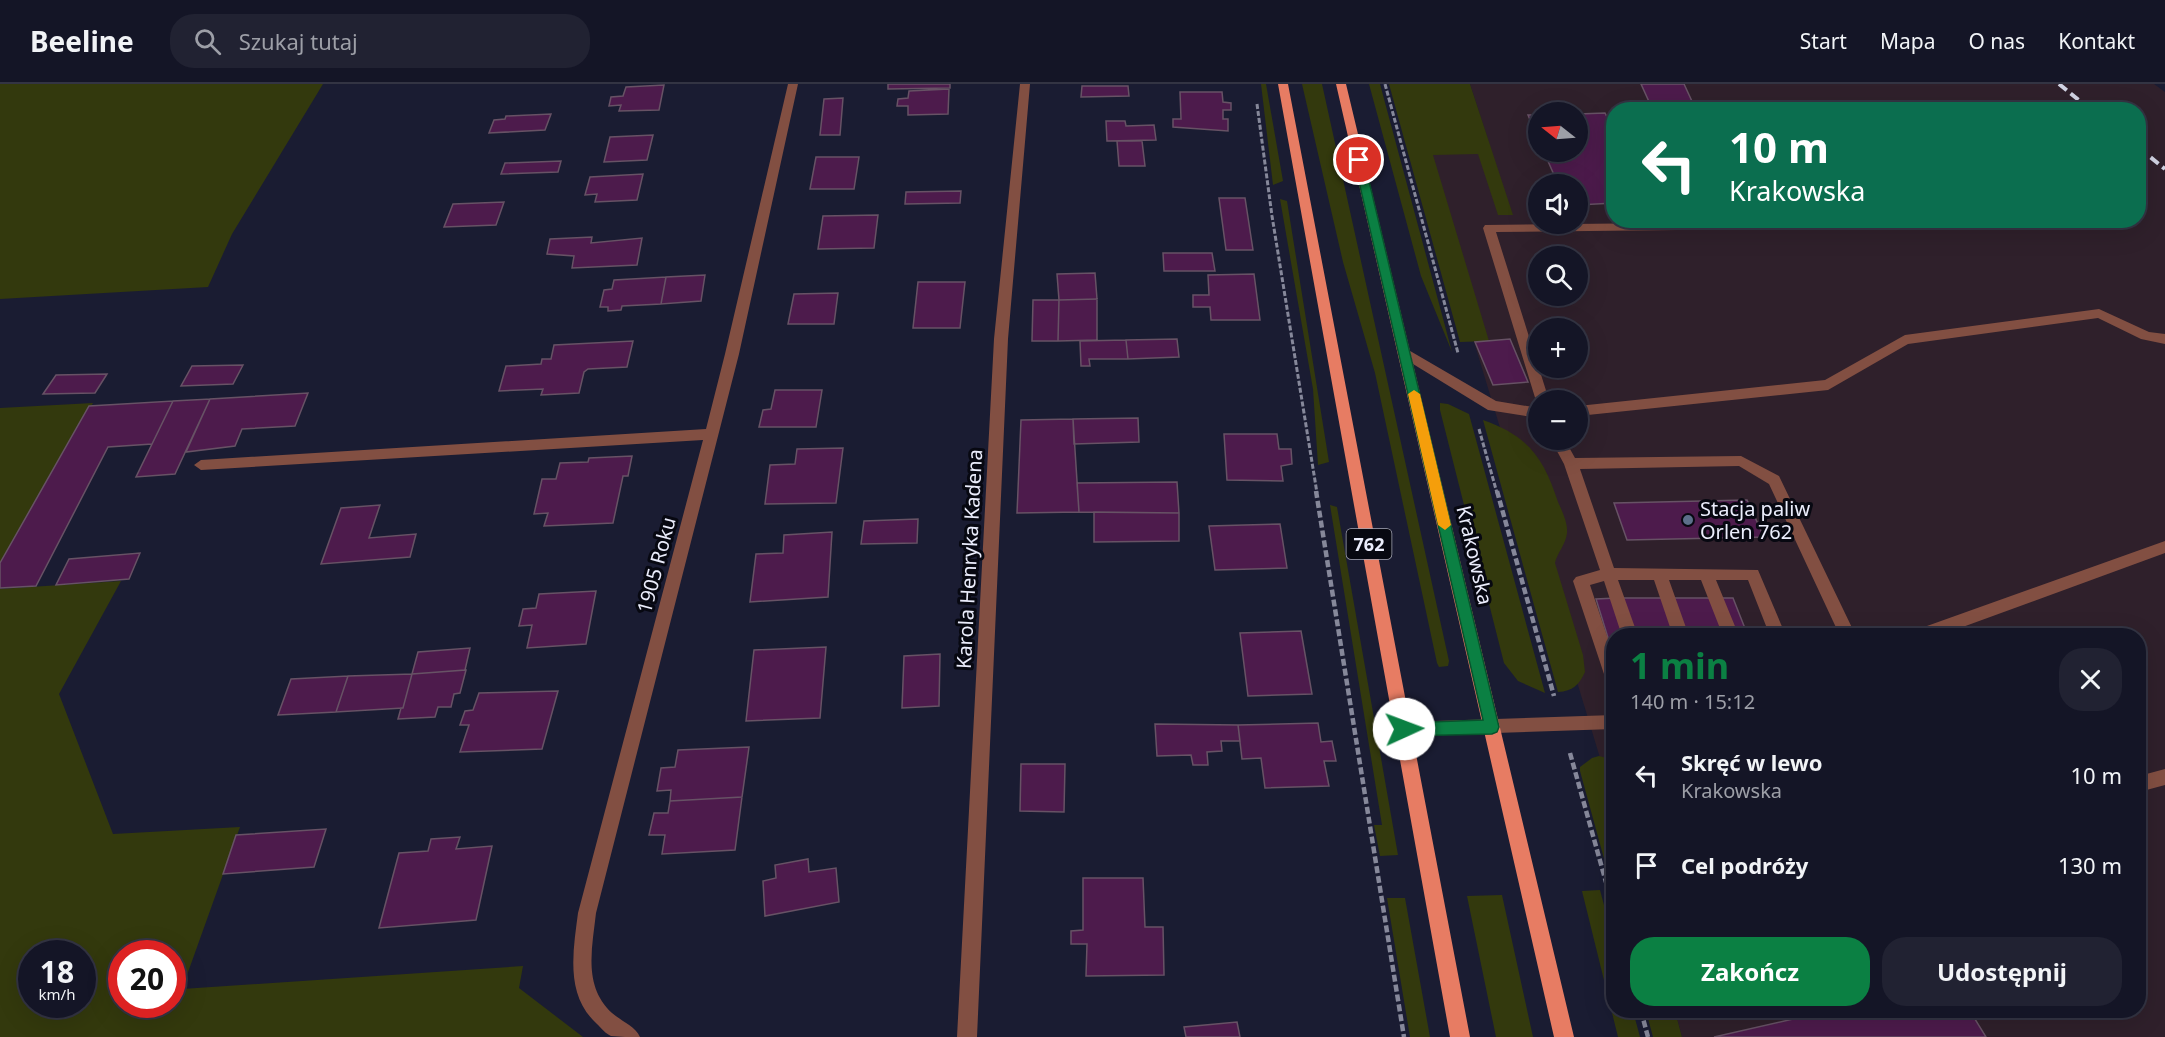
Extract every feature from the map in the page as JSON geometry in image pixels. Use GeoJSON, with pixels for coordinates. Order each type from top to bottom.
{"type":"FeatureCollection","features":[{"type":"Feature","properties":{"kind":"main road","name":"762"},"geometry":{"type":"LineString","coordinates":[[1283,84],[1460,1037]]}},
{"type":"Feature","properties":{"kind":"main road","name":"Krakowska"},"geometry":{"type":"LineString","coordinates":[[1341,84],[1564,1037]]}},
{"type":"Feature","properties":{"kind":"street","name":"1905 Roku"},"geometry":{"type":"LineString","coordinates":[[630,1037],[614,1028],[591,1006],[580,971],[587,913],[712,434],[793,84]]}},
{"type":"Feature","properties":{"kind":"street","name":"Karola Henryka Kadena"},"geometry":{"type":"LineString","coordinates":[[968,1037],[1001,339],[1025,84]]}},
{"type":"Feature","properties":{"kind":"street"},"geometry":{"type":"LineString","coordinates":[[1539,390],[1489,228],[1606,227]]}},
{"type":"Feature","properties":{"kind":"street"},"geometry":{"type":"LineString","coordinates":[[1588,410],[1828,385],[1905,340],[2099,313],[2146,336],[2165,339]]}},
{"type":"Feature","properties":{"kind":"street"},"geometry":{"type":"LineString","coordinates":[[1405,353],[1493,406],[1528,411]]}},
{"type":"Feature","properties":{"kind":"street"},"geometry":{"type":"LineString","coordinates":[[201,465],[712,434]]}},
{"type":"Feature","properties":{"kind":"street"},"geometry":{"type":"LineString","coordinates":[[1563,450],[1571,464],[1627,628]]}},
{"type":"Feature","properties":{"kind":"street"},"geometry":{"type":"LineString","coordinates":[[1571,464],[1741,461],[1774,480],[1844,628]]}},
{"type":"Feature","properties":{"kind":"street"},"geometry":{"type":"LineString","coordinates":[[1941,628],[2165,547]]}},
{"type":"Feature","properties":{"kind":"street"},"geometry":{"type":"LineString","coordinates":[[1606,657],[1581,581],[1608,574],[1753,574],[1775,628]]}},
{"type":"Feature","properties":{"kind":"street"},"geometry":{"type":"LineString","coordinates":[[1659,574],[1678,628]]}},
{"type":"Feature","properties":{"kind":"street"},"geometry":{"type":"LineString","coordinates":[[1706,574],[1728,628]]}},
{"type":"Feature","properties":{"kind":"street"},"geometry":{"type":"LineString","coordinates":[[1404,729],[1606,722]]}},
{"type":"Feature","properties":{"kind":"street"},"geometry":{"type":"LineString","coordinates":[[2146,782],[2165,777]]}},
{"type":"Feature","properties":{"kind":"path"},"geometry":{"type":"LineString","coordinates":[[1385,84],[1606,882]]}},
{"type":"Feature","properties":{"kind":"path"},"geometry":{"type":"LineString","coordinates":[[1256,96],[1272,216],[1404,1037]]}},
{"type":"Feature","properties":{"kind":"path"},"geometry":{"type":"LineString","coordinates":[[1643,1018],[1648,1037]]}},
{"type":"Feature","properties":{"kind":"shaded area"},"geometry":{"type":"Polygon","coordinates":[[[1470,84],[2154,84],[2165,92],[2165,1037],[1682,1037],[1677,1018],[2146,1018],[2146,628],[1606,628],[1606,778],[1415,147],[1490,146],[1470,84]]]}},
{"type":"Feature","properties":{"kind":"green space"},"geometry":{"type":"Polygon","coordinates":[[[0,84],[323,84],[232,234],[208,287],[0,299],[0,84]]]}},
{"type":"Feature","properties":{"kind":"green space"},"geometry":{"type":"Polygon","coordinates":[[[1261,84],[1266,84],[1283,181],[1273,185],[1261,84]]]}},
{"type":"Feature","properties":{"kind":"green space"},"geometry":{"type":"Polygon","coordinates":[[[1302,84],[1322,84],[1449,661],[1448,666],[1439,667],[1437,663],[1375,373],[1343,262],[1302,84]]]}},
{"type":"Feature","properties":{"kind":"green space"},"geometry":{"type":"Polygon","coordinates":[[[1369,84],[1380,84],[1452,352],[1421,276],[1369,84]]]}},
{"type":"Feature","properties":{"kind":"green space"},"geometry":{"type":"Polygon","coordinates":[[[1389,84],[1470,84],[1513,215],[1498,215],[1478,154],[1433,155],[1489,341],[1460,342],[1389,84]]]}},
{"type":"Feature","properties":{"kind":"green space"},"geometry":{"type":"Polygon","coordinates":[[[1280,199],[1287,201],[1329,462],[1318,465],[1313,389],[1280,199]]]}},
{"type":"Feature","properties":{"kind":"green space"},"geometry":{"type":"Polygon","coordinates":[[[93,403],[0,566],[0,408],[93,403]]]}},
{"type":"Feature","properties":{"kind":"green space"},"geometry":{"type":"Polygon","coordinates":[[[1440,403],[1448,404],[1469,414],[1545,693],[1518,681],[1504,663],[1440,403]]]}},
{"type":"Feature","properties":{"kind":"green space"},"geometry":{"type":"Polygon","coordinates":[[[1483,420],[1512,434],[1528,447],[1528,450],[1532,451],[1547,473],[1566,521],[1566,537],[1555,563],[1583,655],[1585,672],[1572,689],[1558,692],[1483,420]]]}},
{"type":"Feature","properties":{"kind":"green space"},"geometry":{"type":"Polygon","coordinates":[[[1330,505],[1337,507],[1398,855],[1380,856],[1374,825],[1382,825],[1330,505]]]}},
{"type":"Feature","properties":{"kind":"green space"},"geometry":{"type":"Polygon","coordinates":[[[121,581],[59,694],[113,834],[240,827],[186,978],[186,940],[108,940],[108,1018],[186,1018],[186,989],[523,966],[519,988],[583,1037],[0,1037],[0,589],[121,581]]]}},
{"type":"Feature","properties":{"kind":"green space"},"geometry":{"type":"Polygon","coordinates":[[[1599,756],[1606,758],[1606,866],[1580,771],[1580,767],[1599,756]]]}},
{"type":"Feature","properties":{"kind":"green space"},"geometry":{"type":"Polygon","coordinates":[[[1600,890],[1606,913],[1606,988],[1582,891],[1600,890]]]}},
{"type":"Feature","properties":{"kind":"green space"},"geometry":{"type":"Polygon","coordinates":[[[1502,895],[1533,1037],[1496,1037],[1467,896],[1502,895]]]}},
{"type":"Feature","properties":{"kind":"green space"},"geometry":{"type":"Polygon","coordinates":[[[1387,898],[1405,898],[1430,1037],[1410,1037],[1387,898]]]}},
{"type":"Feature","properties":{"kind":"green space"},"geometry":{"type":"Polygon","coordinates":[[[1613,1018],[1635,1018],[1640,1037],[1618,1037],[1613,1018]]]}},
{"type":"Feature","properties":{"kind":"green space"},"geometry":{"type":"Polygon","coordinates":[[[1648,1018],[1677,1018],[1682,1037],[1653,1037],[1648,1018]]]}},
{"type":"Feature","properties":{"kind":"building"},"geometry":{"type":"Polygon","coordinates":[[[888,84],[950,84],[950,88],[888,89],[888,84]]]}},
{"type":"Feature","properties":{"kind":"building"},"geometry":{"type":"Polygon","coordinates":[[[1641,84],[1684,84],[1692,102],[1649,102],[1641,84]]]}},
{"type":"Feature","properties":{"kind":"building"},"geometry":{"type":"Polygon","coordinates":[[[664,85],[659,110],[619,111],[621,105],[609,106],[611,97],[623,96],[626,87],[664,85]]]}},
{"type":"Feature","properties":{"kind":"building"},"geometry":{"type":"Polygon","coordinates":[[[1082,86],[1128,86],[1129,96],[1081,97],[1082,86]]]}},
{"type":"Feature","properties":{"kind":"building"},"geometry":{"type":"Polygon","coordinates":[[[949,89],[948,114],[908,115],[908,106],[897,106],[898,99],[908,98],[909,91],[949,89]]]}},
{"type":"Feature","properties":{"kind":"building"},"geometry":{"type":"Polygon","coordinates":[[[1180,92],[1222,92],[1223,102],[1231,103],[1231,110],[1223,110],[1223,119],[1228,119],[1228,131],[1173,127],[1173,119],[1181,119],[1180,92]]]}},
{"type":"Feature","properties":{"kind":"building"},"geometry":{"type":"Polygon","coordinates":[[[843,98],[840,135],[820,135],[824,99],[843,98]]]}},
{"type":"Feature","properties":{"kind":"building"},"geometry":{"type":"Polygon","coordinates":[[[1605,113],[1606,203],[1588,204],[1588,174],[1554,174],[1548,162],[1588,162],[1588,114],[1605,113]]]}},
{"type":"Feature","properties":{"kind":"building"},"geometry":{"type":"Polygon","coordinates":[[[551,114],[545,130],[489,133],[494,120],[505,119],[506,116],[551,114]]]}},
{"type":"Feature","properties":{"kind":"building"},"geometry":{"type":"Polygon","coordinates":[[[1106,121],[1125,121],[1126,126],[1154,125],[1156,140],[1107,141],[1106,121]]]}},
{"type":"Feature","properties":{"kind":"building"},"geometry":{"type":"Polygon","coordinates":[[[653,135],[647,160],[604,162],[610,137],[653,135]]]}},
{"type":"Feature","properties":{"kind":"building"},"geometry":{"type":"Polygon","coordinates":[[[1117,141],[1142,141],[1145,166],[1119,166],[1117,141]]]}},
{"type":"Feature","properties":{"kind":"building"},"geometry":{"type":"Polygon","coordinates":[[[816,157],[859,157],[854,189],[810,189],[816,157]]]}},
{"type":"Feature","properties":{"kind":"building"},"geometry":{"type":"Polygon","coordinates":[[[561,161],[558,172],[501,174],[505,163],[561,161]]]}},
{"type":"Feature","properties":{"kind":"building"},"geometry":{"type":"Polygon","coordinates":[[[643,174],[637,200],[595,202],[597,194],[585,195],[590,177],[643,174]]]}},
{"type":"Feature","properties":{"kind":"building"},"geometry":{"type":"Polygon","coordinates":[[[961,191],[960,203],[905,204],[906,192],[961,191]]]}},
{"type":"Feature","properties":{"kind":"building"},"geometry":{"type":"Polygon","coordinates":[[[1219,198],[1245,198],[1253,250],[1226,250],[1219,198]]]}},
{"type":"Feature","properties":{"kind":"building"},"geometry":{"type":"Polygon","coordinates":[[[504,202],[496,225],[444,227],[453,204],[504,202]]]}},
{"type":"Feature","properties":{"kind":"building"},"geometry":{"type":"Polygon","coordinates":[[[878,215],[874,248],[818,249],[823,216],[878,215]]]}},
{"type":"Feature","properties":{"kind":"building"},"geometry":{"type":"Polygon","coordinates":[[[592,237],[591,243],[642,238],[637,265],[572,268],[574,256],[547,254],[550,239],[592,237]]]}},
{"type":"Feature","properties":{"kind":"building"},"geometry":{"type":"Polygon","coordinates":[[[1163,253],[1212,253],[1215,271],[1164,271],[1163,253]]]}},
{"type":"Feature","properties":{"kind":"building"},"geometry":{"type":"Polygon","coordinates":[[[1095,273],[1097,299],[1059,300],[1057,274],[1095,273]]]}},
{"type":"Feature","properties":{"kind":"building"},"geometry":{"type":"Polygon","coordinates":[[[1254,274],[1260,320],[1211,320],[1210,307],[1193,307],[1193,295],[1209,295],[1208,275],[1254,274]]]}},
{"type":"Feature","properties":{"kind":"building"},"geometry":{"type":"Polygon","coordinates":[[[705,275],[701,301],[661,304],[666,277],[705,275]]]}},
{"type":"Feature","properties":{"kind":"building"},"geometry":{"type":"Polygon","coordinates":[[[666,277],[661,304],[622,306],[621,310],[608,311],[608,307],[600,307],[604,290],[612,289],[614,280],[666,277]]]}},
{"type":"Feature","properties":{"kind":"building"},"geometry":{"type":"Polygon","coordinates":[[[918,282],[965,282],[960,328],[913,328],[918,282]]]}},
{"type":"Feature","properties":{"kind":"building"},"geometry":{"type":"Polygon","coordinates":[[[838,293],[834,324],[788,324],[794,294],[838,293]]]}},
{"type":"Feature","properties":{"kind":"building"},"geometry":{"type":"Polygon","coordinates":[[[1097,299],[1097,340],[1058,341],[1059,300],[1097,299]]]}},
{"type":"Feature","properties":{"kind":"building"},"geometry":{"type":"Polygon","coordinates":[[[1033,300],[1059,300],[1058,341],[1032,341],[1033,300]]]}},
{"type":"Feature","properties":{"kind":"building"},"geometry":{"type":"Polygon","coordinates":[[[1177,339],[1179,357],[1128,359],[1126,340],[1177,339]]]}},
{"type":"Feature","properties":{"kind":"building"},"geometry":{"type":"Polygon","coordinates":[[[1510,339],[1528,382],[1493,385],[1475,342],[1510,339]]]}},
{"type":"Feature","properties":{"kind":"building"},"geometry":{"type":"Polygon","coordinates":[[[1126,340],[1128,359],[1089,359],[1090,366],[1081,366],[1080,341],[1126,340]]]}},
{"type":"Feature","properties":{"kind":"building"},"geometry":{"type":"Polygon","coordinates":[[[633,341],[627,367],[588,369],[584,372],[579,393],[541,395],[543,389],[499,391],[506,366],[541,364],[542,359],[551,359],[554,345],[633,341]]]}},
{"type":"Feature","properties":{"kind":"building"},"geometry":{"type":"Polygon","coordinates":[[[243,365],[233,384],[181,386],[192,366],[243,365]]]}},
{"type":"Feature","properties":{"kind":"building"},"geometry":{"type":"Polygon","coordinates":[[[107,374],[95,393],[43,394],[56,375],[107,374]]]}},
{"type":"Feature","properties":{"kind":"building"},"geometry":{"type":"Polygon","coordinates":[[[775,390],[822,390],[816,427],[759,427],[763,410],[771,409],[775,390]]]}},
{"type":"Feature","properties":{"kind":"building"},"geometry":{"type":"Polygon","coordinates":[[[308,393],[295,426],[242,429],[235,446],[186,452],[210,399],[308,393]]]}},
{"type":"Feature","properties":{"kind":"building"},"geometry":{"type":"Polygon","coordinates":[[[210,399],[175,474],[136,477],[173,401],[210,399]]]}},
{"type":"Feature","properties":{"kind":"building"},"geometry":{"type":"Polygon","coordinates":[[[173,401],[152,444],[108,447],[36,586],[0,588],[0,563],[89,406],[173,401]]]}},
{"type":"Feature","properties":{"kind":"building"},"geometry":{"type":"Polygon","coordinates":[[[1138,418],[1139,442],[1074,444],[1073,419],[1138,418]]]}},
{"type":"Feature","properties":{"kind":"building"},"geometry":{"type":"Polygon","coordinates":[[[1073,419],[1079,512],[1017,513],[1021,420],[1073,419]]]}},
{"type":"Feature","properties":{"kind":"building"},"geometry":{"type":"Polygon","coordinates":[[[1224,434],[1277,434],[1279,449],[1291,449],[1292,464],[1281,466],[1283,481],[1227,480],[1224,434]]]}},
{"type":"Feature","properties":{"kind":"building"},"geometry":{"type":"Polygon","coordinates":[[[843,448],[836,503],[765,504],[770,465],[795,464],[797,449],[843,448]]]}},
{"type":"Feature","properties":{"kind":"building"},"geometry":{"type":"Polygon","coordinates":[[[632,456],[628,476],[623,476],[613,523],[544,526],[548,513],[534,514],[542,479],[556,479],[560,463],[588,462],[589,458],[632,456]]]}},
{"type":"Feature","properties":{"kind":"building"},"geometry":{"type":"Polygon","coordinates":[[[1177,482],[1179,513],[1079,512],[1077,483],[1177,482]]]}},
{"type":"Feature","properties":{"kind":"building","name":"Stacja paliw Orlen 762"},"geometry":{"type":"Polygon","coordinates":[[[1747,500],[1764,537],[1627,540],[1614,503],[1747,500]]]}},
{"type":"Feature","properties":{"kind":"building"},"geometry":{"type":"Polygon","coordinates":[[[380,505],[369,538],[416,534],[410,557],[321,564],[341,508],[380,505]]]}},
{"type":"Feature","properties":{"kind":"building"},"geometry":{"type":"Polygon","coordinates":[[[1094,512],[1179,513],[1179,541],[1094,542],[1094,512]]]}},
{"type":"Feature","properties":{"kind":"building"},"geometry":{"type":"Polygon","coordinates":[[[918,519],[917,543],[861,544],[864,521],[918,519]]]}},
{"type":"Feature","properties":{"kind":"building"},"geometry":{"type":"Polygon","coordinates":[[[1280,524],[1287,568],[1215,570],[1209,526],[1280,524]]]}},
{"type":"Feature","properties":{"kind":"building"},"geometry":{"type":"Polygon","coordinates":[[[832,532],[828,597],[750,602],[756,554],[783,553],[784,535],[832,532]]]}},
{"type":"Feature","properties":{"kind":"building"},"geometry":{"type":"Polygon","coordinates":[[[140,553],[129,579],[56,585],[69,559],[140,553]]]}},
{"type":"Feature","properties":{"kind":"building"},"geometry":{"type":"Polygon","coordinates":[[[596,591],[586,644],[527,648],[532,625],[519,626],[523,609],[536,608],[539,594],[596,591]]]}},
{"type":"Feature","properties":{"kind":"building"},"geometry":{"type":"Polygon","coordinates":[[[1733,598],[1745,628],[1606,628],[1606,631],[1596,599],[1733,598]]]}},
{"type":"Feature","properties":{"kind":"building"},"geometry":{"type":"Polygon","coordinates":[[[1301,631],[1312,694],[1248,696],[1240,633],[1301,631]]]}},
{"type":"Feature","properties":{"kind":"building"},"geometry":{"type":"Polygon","coordinates":[[[826,647],[820,718],[746,721],[754,650],[826,647]]]}},
{"type":"Feature","properties":{"kind":"building"},"geometry":{"type":"Polygon","coordinates":[[[470,648],[465,670],[412,674],[418,652],[470,648]]]}},
{"type":"Feature","properties":{"kind":"building"},"geometry":{"type":"Polygon","coordinates":[[[940,654],[939,706],[902,708],[904,656],[940,654]]]}},
{"type":"Feature","properties":{"kind":"building"},"geometry":{"type":"Polygon","coordinates":[[[466,670],[460,693],[454,694],[451,707],[438,707],[435,717],[398,719],[412,674],[466,670]]]}},
{"type":"Feature","properties":{"kind":"building"},"geometry":{"type":"Polygon","coordinates":[[[412,674],[403,708],[336,712],[348,676],[412,674]]]}},
{"type":"Feature","properties":{"kind":"building"},"geometry":{"type":"Polygon","coordinates":[[[348,676],[336,712],[278,715],[291,679],[348,676]]]}},
{"type":"Feature","properties":{"kind":"building"},"geometry":{"type":"Polygon","coordinates":[[[558,691],[542,749],[460,752],[469,725],[460,725],[465,711],[473,710],[479,693],[558,691]]]}},
{"type":"Feature","properties":{"kind":"building"},"geometry":{"type":"Polygon","coordinates":[[[1318,723],[1321,742],[1332,741],[1336,761],[1324,761],[1329,786],[1265,788],[1261,758],[1242,759],[1238,725],[1318,723]]]}},
{"type":"Feature","properties":{"kind":"building"},"geometry":{"type":"Polygon","coordinates":[[[1155,724],[1238,725],[1240,741],[1221,741],[1222,751],[1207,752],[1208,765],[1193,765],[1191,755],[1157,756],[1155,724]]]}},
{"type":"Feature","properties":{"kind":"building"},"geometry":{"type":"Polygon","coordinates":[[[749,747],[742,797],[670,801],[671,790],[657,791],[661,768],[675,767],[678,750],[749,747]]]}},
{"type":"Feature","properties":{"kind":"building"},"geometry":{"type":"Polygon","coordinates":[[[1021,764],[1065,764],[1064,812],[1020,811],[1021,764]]]}},
{"type":"Feature","properties":{"kind":"building"},"geometry":{"type":"Polygon","coordinates":[[[742,797],[735,850],[662,854],[665,835],[649,835],[654,813],[668,813],[670,801],[742,797]]]}},
{"type":"Feature","properties":{"kind":"building"},"geometry":{"type":"Polygon","coordinates":[[[326,829],[314,867],[223,874],[236,835],[326,829]]]}},
{"type":"Feature","properties":{"kind":"building"},"geometry":{"type":"Polygon","coordinates":[[[460,837],[456,849],[492,846],[476,920],[379,928],[399,853],[428,851],[431,839],[460,837]]]}},
{"type":"Feature","properties":{"kind":"building"},"geometry":{"type":"Polygon","coordinates":[[[808,859],[809,872],[836,868],[839,902],[765,916],[763,881],[776,878],[775,865],[808,859]]]}},
{"type":"Feature","properties":{"kind":"building"},"geometry":{"type":"Polygon","coordinates":[[[1083,878],[1143,878],[1145,927],[1163,927],[1164,975],[1086,976],[1087,944],[1071,944],[1071,931],[1083,930],[1083,878]]]}},
{"type":"Feature","properties":{"kind":"building"},"geometry":{"type":"Polygon","coordinates":[[[1797,1018],[1974,1018],[1986,1037],[1714,1037],[1797,1018]]]}},
{"type":"Feature","properties":{"kind":"building"},"geometry":{"type":"Polygon","coordinates":[[[1237,1022],[1240,1037],[1186,1037],[1184,1027],[1237,1022]]]}},
{"type":"Feature","properties":{"kind":"railway"},"geometry":{"type":"LineString","coordinates":[[2059,84],[2081,102]]}},
{"type":"Feature","properties":{"kind":"railway"},"geometry":{"type":"LineString","coordinates":[[2146,154],[2165,169]]}},
{"type":"Feature","properties":{"kind":"slow traffic"},"geometry":{"type":"LineString","coordinates":[[1414,394],[1445,525]]}},
{"type":"Feature","properties":{"kind":"place","name":"Stacja paliw Orlen 762"},"geometry":{"type":"Point","coordinates":[1688,520]}},
{"type":"Feature","properties":{"kind":"route"},"geometry":{"type":"LineString","coordinates":[[1359,160],[1492,727],[1404,729]]}}]}
